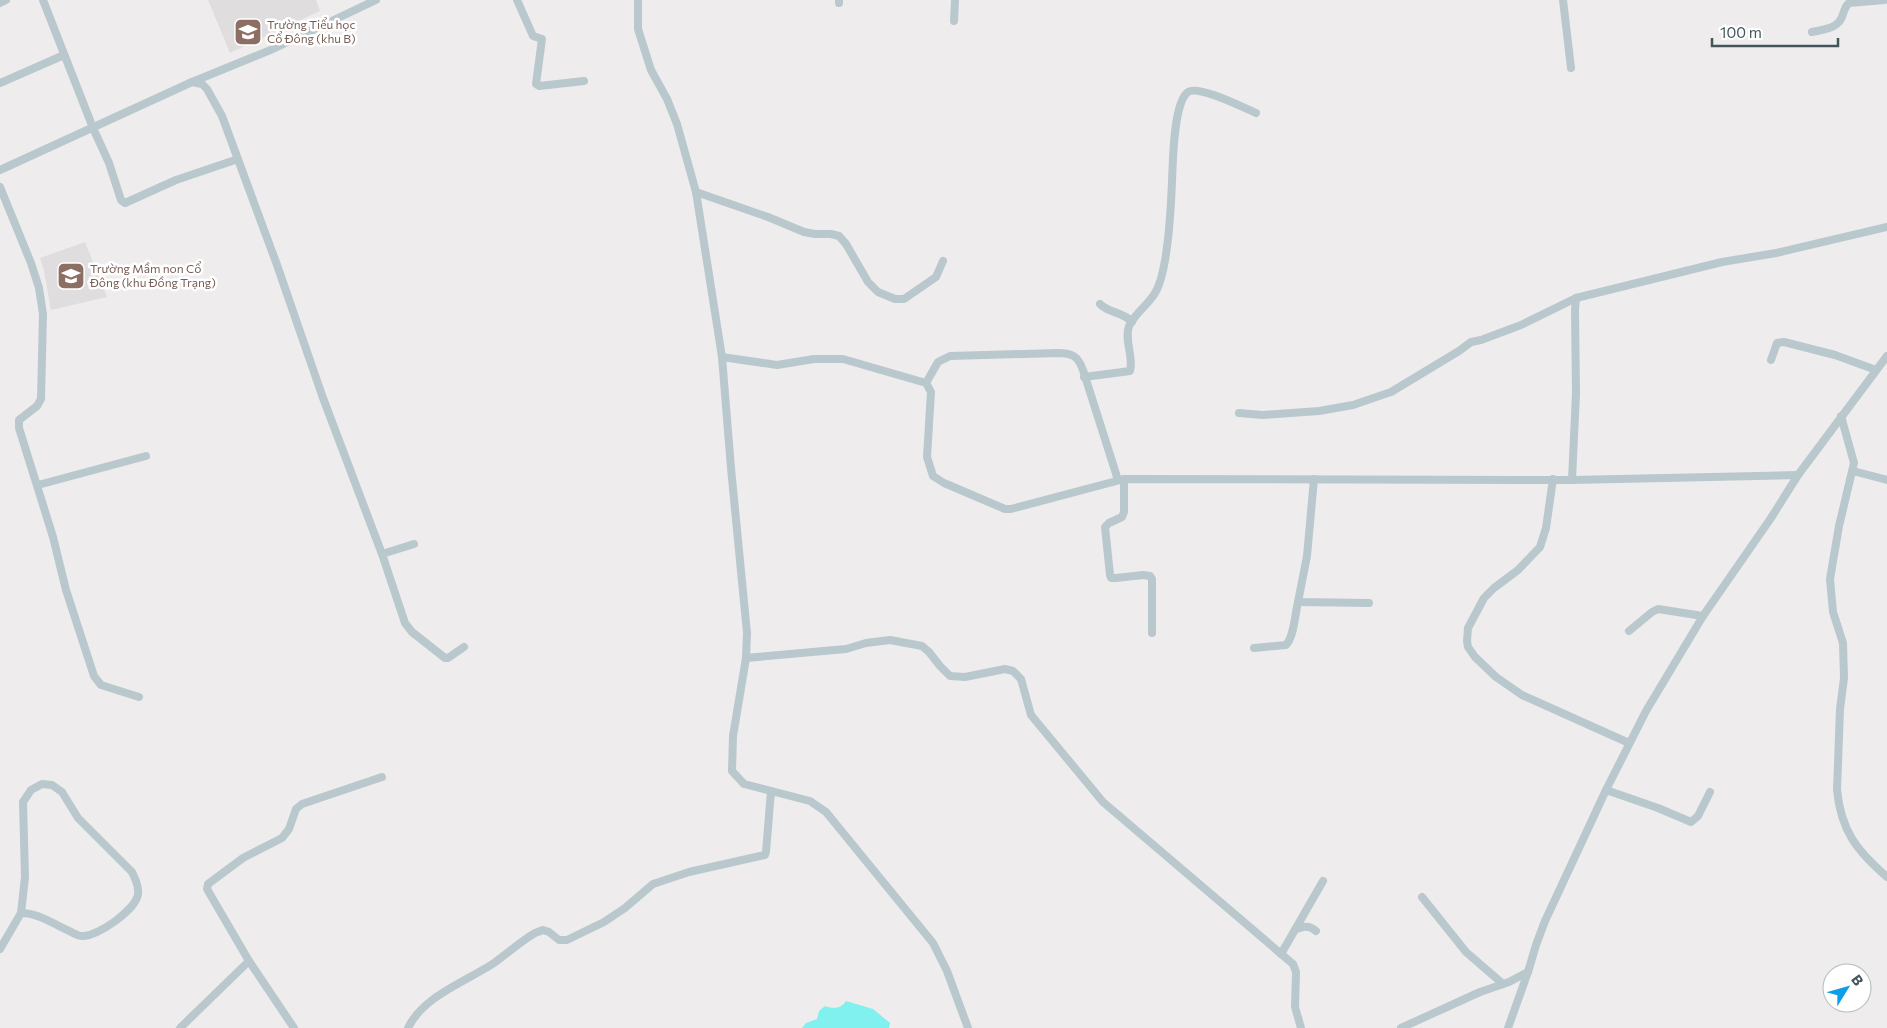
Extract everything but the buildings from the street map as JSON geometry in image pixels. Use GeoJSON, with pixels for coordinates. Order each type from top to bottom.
{"type":"FeatureCollection","features":[{"type":"Feature","properties":{"kind":"street"},"geometry":{"type":"LineString","coordinates":[[0,3],[6,0]]}},
{"type":"Feature","properties":{"kind":"street"},"geometry":{"type":"LineString","coordinates":[[43,0],[105,154],[121,200],[125,203],[176,180],[238,159]]}},
{"type":"Feature","properties":{"kind":"street"},"geometry":{"type":"LineString","coordinates":[[0,170],[376,0]]}},
{"type":"Feature","properties":{"kind":"street"},"geometry":{"type":"LineString","coordinates":[[517,0],[533,36],[542,39],[536,84],[539,86],[584,81]]}},
{"type":"Feature","properties":{"kind":"street"},"geometry":{"type":"LineString","coordinates":[[638,0],[638,29],[640,36],[651,70],[667,99],[677,124],[696,192],[722,357],[730,468],[747,633],[746,658],[733,736],[732,770],[744,784],[810,801],[826,812],[933,943],[947,971],[968,1028]]}},
{"type":"Feature","properties":{"kind":"street"},"geometry":{"type":"LineString","coordinates":[[954,22],[955,0]]}},
{"type":"Feature","properties":{"kind":"street"},"geometry":{"type":"LineString","coordinates":[[1563,0],[1571,68]]}},
{"type":"Feature","properties":{"kind":"street"},"geometry":{"type":"LineString","coordinates":[[1812,32],[1837,25],[1843,16],[1845,7],[1849,3],[1885,0]]}},
{"type":"Feature","properties":{"kind":"street"},"geometry":{"type":"LineString","coordinates":[[0,83],[64,55]]}},
{"type":"Feature","properties":{"kind":"street"},"geometry":{"type":"LineString","coordinates":[[192,82],[202,84],[222,116],[406,623],[412,632],[445,658],[448,658],[464,647]]}},
{"type":"Feature","properties":{"kind":"street"},"geometry":{"type":"LineString","coordinates":[[1084,377],[1130,371],[1128,328],[1155,294],[1162,275],[1171,201],[1178,115],[1186,95],[1191,91],[1197,91],[1225,99],[1256,113]]}},
{"type":"Feature","properties":{"kind":"street"},"geometry":{"type":"LineString","coordinates":[[0,187],[31,263],[39,288],[43,314],[40,399],[37,406],[22,417],[18,423],[19,428],[38,485],[66,590],[94,676],[101,685],[139,697]]}},
{"type":"Feature","properties":{"kind":"street"},"geometry":{"type":"LineString","coordinates":[[696,192],[768,217],[804,232],[839,236],[846,244],[868,282],[878,292],[895,299],[904,298],[936,276],[943,262]]}},
{"type":"Feature","properties":{"kind":"street"},"geometry":{"type":"LineString","coordinates":[[1239,413],[1263,415],[1353,405],[1391,392],[1471,342],[1521,325],[1576,298],[1696,268],[1776,253],[1887,227]]}},
{"type":"Feature","properties":{"kind":"street"},"geometry":{"type":"LineString","coordinates":[[1572,480],[1576,393],[1576,298]]}},
{"type":"Feature","properties":{"kind":"street"},"geometry":{"type":"LineString","coordinates":[[1100,304],[1108,311],[1128,317],[1132,322]]}},
{"type":"Feature","properties":{"kind":"street"},"geometry":{"type":"LineString","coordinates":[[1771,360],[1777,343],[1784,342],[1835,355],[1876,370]]}},
{"type":"Feature","properties":{"kind":"street"},"geometry":{"type":"LineString","coordinates":[[926,383],[938,362],[950,356],[1068,353],[1076,357],[1121,480],[1124,512],[1122,517],[1105,527],[1110,575],[1111,578],[1150,576],[1152,579],[1152,633]]}},
{"type":"Feature","properties":{"kind":"street"},"geometry":{"type":"LineString","coordinates":[[1508,1028],[1545,921],[1629,743],[1702,616],[1766,526],[1798,475],[1887,356]]}},
{"type":"Feature","properties":{"kind":"street"},"geometry":{"type":"LineString","coordinates":[[722,357],[778,365],[814,359],[843,359],[926,383],[931,392],[927,457],[933,476],[944,483],[1000,508],[1011,509],[1121,480],[1572,480],[1798,475]]}},
{"type":"Feature","properties":{"kind":"street"},"geometry":{"type":"LineString","coordinates":[[1841,416],[1854,463],[1839,526],[1830,579],[1833,612],[1843,643],[1844,660],[1840,709],[1838,802],[1849,835],[1867,860],[1887,877]]}},
{"type":"Feature","properties":{"kind":"street"},"geometry":{"type":"LineString","coordinates":[[38,485],[146,456]]}},
{"type":"Feature","properties":{"kind":"street"},"geometry":{"type":"LineString","coordinates":[[1853,471],[1887,480]]}},
{"type":"Feature","properties":{"kind":"street"},"geometry":{"type":"LineString","coordinates":[[1254,648],[1286,644],[1289,642],[1293,632],[1294,618],[1307,556],[1314,479]]}},
{"type":"Feature","properties":{"kind":"street"},"geometry":{"type":"LineString","coordinates":[[1553,480],[1546,528],[1540,547],[1518,570],[1484,598],[1468,628],[1468,647],[1496,677],[1522,695],[1629,743]]}},
{"type":"Feature","properties":{"kind":"street"},"geometry":{"type":"LineString","coordinates":[[382,554],[414,544]]}},
{"type":"Feature","properties":{"kind":"street"},"geometry":{"type":"LineString","coordinates":[[1298,602],[1369,603]]}},
{"type":"Feature","properties":{"kind":"street"},"geometry":{"type":"LineString","coordinates":[[1629,631],[1658,609],[1702,616]]}},
{"type":"Feature","properties":{"kind":"street"},"geometry":{"type":"LineString","coordinates":[[746,658],[846,649],[866,643],[890,640],[922,646],[950,676],[965,677],[1005,669],[1014,671],[1021,679],[1031,715],[1103,802],[1295,967],[1295,1006],[1301,1028]]}},
{"type":"Feature","properties":{"kind":"street"},"geometry":{"type":"LineString","coordinates":[[294,1028],[249,961],[208,889],[208,884],[243,858],[282,838],[289,829],[296,809],[302,804],[382,777]]}},
{"type":"Feature","properties":{"kind":"street"},"geometry":{"type":"LineString","coordinates":[[0,949],[21,913],[25,877],[23,802],[31,790],[42,784],[52,785],[62,792],[78,818],[132,872],[138,894],[129,911],[104,928],[92,934],[81,936],[31,913],[21,913]]}},
{"type":"Feature","properties":{"kind":"street"},"geometry":{"type":"LineString","coordinates":[[1606,790],[1691,822],[1698,816],[1710,792]]}},
{"type":"Feature","properties":{"kind":"street"},"geometry":{"type":"LineString","coordinates":[[408,1028],[417,1015],[434,1000],[492,964],[535,933],[543,930],[559,940],[567,940],[604,922],[639,898],[653,884],[689,872],[765,855],[771,791]]}},
{"type":"Feature","properties":{"kind":"street"},"geometry":{"type":"LineString","coordinates":[[1281,954],[1324,881]]}},
{"type":"Feature","properties":{"kind":"street"},"geometry":{"type":"LineString","coordinates":[[1422,897],[1466,952],[1503,984]]}},
{"type":"Feature","properties":{"kind":"street"},"geometry":{"type":"LineString","coordinates":[[1295,930],[1303,926],[1316,931]]}},
{"type":"Feature","properties":{"kind":"street"},"geometry":{"type":"LineString","coordinates":[[180,1028],[249,961]]}},
{"type":"Feature","properties":{"kind":"street"},"geometry":{"type":"LineString","coordinates":[[1406,1027],[1528,972]]}},
{"type":"Feature","properties":{"kind":"shaded area","name":"Trường Tiểu học Cổ Đông (khu B)"},"geometry":{"type":"Polygon","coordinates":[[[208,0],[316,0],[320,11],[230,53],[208,0]]]}},
{"type":"Feature","properties":{"kind":"shaded area","name":"Trường Mầm non Cổ Đông (khu Đồng Trạng)"},"geometry":{"type":"Polygon","coordinates":[[[85,242],[107,297],[51,310],[40,258],[85,242]]]}},
{"type":"Feature","properties":{"kind":"water"},"geometry":{"type":"Polygon","coordinates":[[[846,1001],[873,1009],[890,1023],[889,1028],[802,1028],[806,1023],[817,1019],[819,1011],[825,1006],[837,1008],[846,1001]]]}},
{"type":"Feature","properties":{"kind":"place","name":"Trường Tiểu học Cổ Đông (khu B)"},"geometry":{"type":"Point","coordinates":[248,32]}},
{"type":"Feature","properties":{"kind":"place","name":"Trường Mầm non Cổ Đông (khu Đồng Trạng)"},"geometry":{"type":"Point","coordinates":[71,276]}}]}
